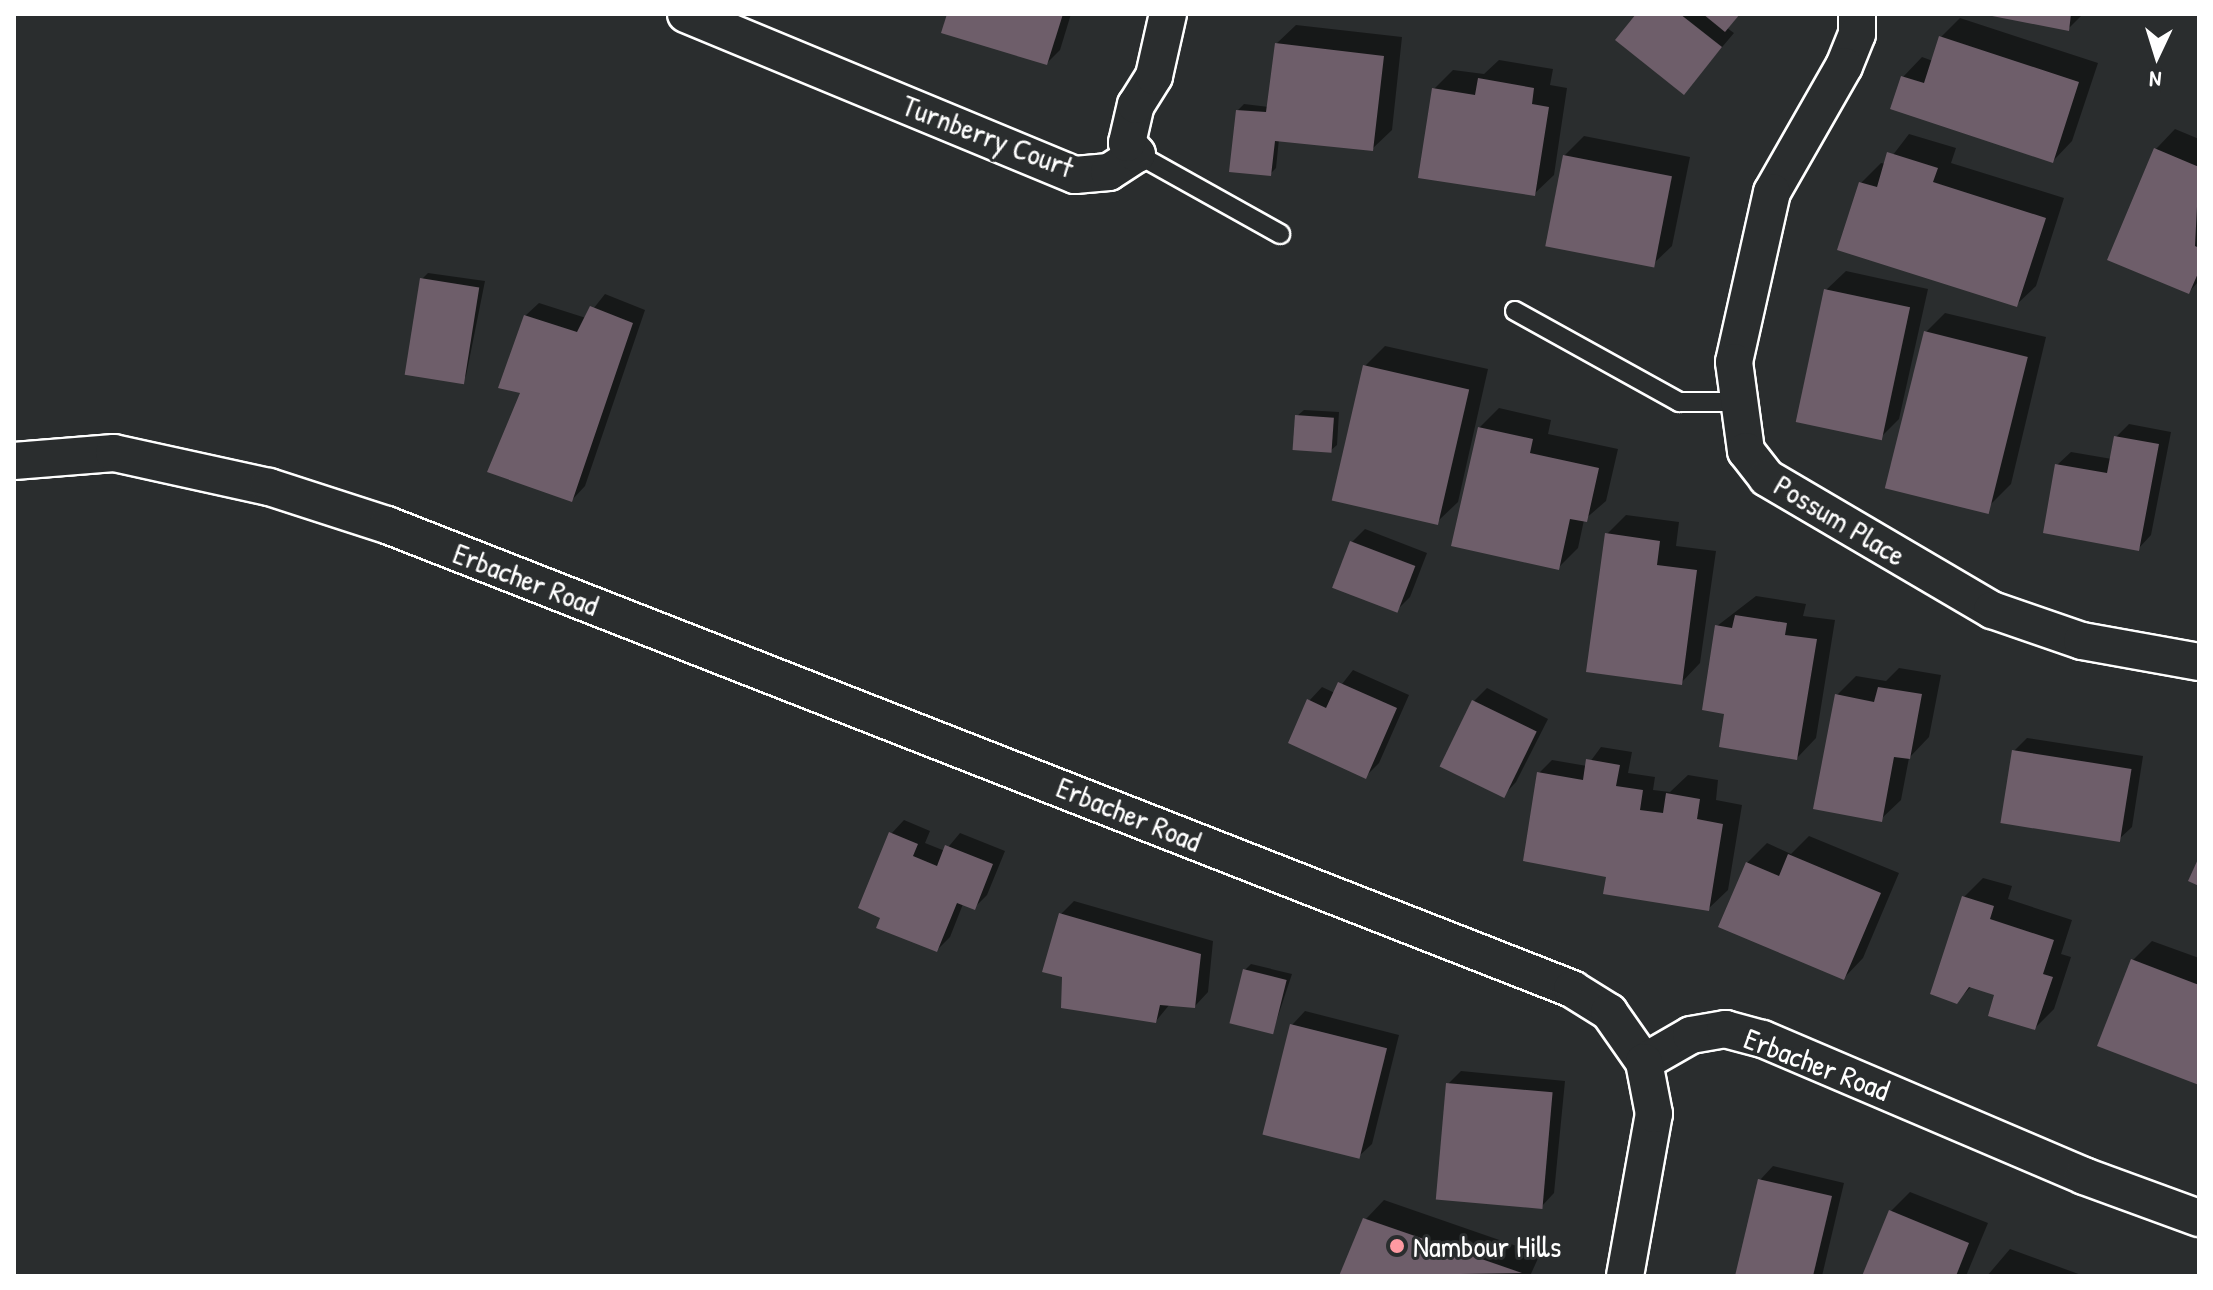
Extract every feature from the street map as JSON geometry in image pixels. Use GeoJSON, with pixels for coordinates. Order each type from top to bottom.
{"type":"FeatureCollection","features":[{"type":"Feature","properties":{"kind":"street","name":"Turnberry Court"},"geometry":{"type":"LineString","coordinates":[[686,14],[1075,175],[1109,172],[1137,154]]}},
{"type":"Feature","properties":{"kind":"street"},"geometry":{"type":"LineString","coordinates":[[1137,154],[1127,143],[1136,105],[1154,76],[1168,14]]}},
{"type":"Feature","properties":{"kind":"street","name":"Possum Place"},"geometry":{"type":"LineString","coordinates":[[1857,14],[1857,34],[1844,66],[1772,192],[1734,362],[1746,451],[1767,478],[1947,585],[2044,630],[2199,662]]}},
{"type":"Feature","properties":{"kind":"street","name":"Erbacher Road"},"geometry":{"type":"LineString","coordinates":[[14,461],[114,453],[269,487],[387,525],[1572,989],[1609,1012],[1644,1062],[1691,1035],[1725,1029],[1763,1039],[2084,1176],[2199,1218]]}},
{"type":"Feature","properties":{"kind":"street"},"geometry":{"type":"LineString","coordinates":[[1625,1276],[1654,1114],[1644,1062]]}},
{"type":"Feature","properties":{"kind":"lane"},"geometry":{"type":"LineString","coordinates":[[1137,154],[1280,234]]}},
{"type":"Feature","properties":{"kind":"lane"},"geometry":{"type":"LineString","coordinates":[[1515,311],[1679,402],[1737,402]]}},
{"type":"Feature","properties":{"kind":"building"},"geometry":{"type":"Polygon","coordinates":[[[947,14],[1063,14],[1047,65],[941,33],[947,14]]]}},
{"type":"Feature","properties":{"kind":"building"},"geometry":{"type":"Polygon","coordinates":[[[1636,14],[1680,14],[1722,47],[1684,95],[1615,40],[1636,14]]]}},
{"type":"Feature","properties":{"kind":"building"},"geometry":{"type":"Polygon","coordinates":[[[1703,14],[1740,14],[1725,32],[1703,14]]]}},
{"type":"Feature","properties":{"kind":"building"},"geometry":{"type":"Polygon","coordinates":[[[1982,14],[2071,14],[2069,31],[1982,14]]]}},
{"type":"Feature","properties":{"kind":"building"},"geometry":{"type":"Polygon","coordinates":[[[1939,36],[2079,82],[2053,163],[1890,109],[1901,76],[1924,83],[1939,36]]]}},
{"type":"Feature","properties":{"kind":"building"},"geometry":{"type":"Polygon","coordinates":[[[1275,43],[1384,56],[1373,151],[1275,141],[1271,176],[1229,172],[1236,110],[1266,112],[1275,43]]]}},
{"type":"Feature","properties":{"kind":"building"},"geometry":{"type":"Polygon","coordinates":[[[1478,78],[1534,88],[1532,104],[1549,107],[1535,196],[1418,178],[1432,88],[1475,95],[1478,78]]]}},
{"type":"Feature","properties":{"kind":"building"},"geometry":{"type":"Polygon","coordinates":[[[2154,148],[2199,167],[2195,246],[2199,248],[2199,271],[2189,294],[2107,260],[2154,148]]]}},
{"type":"Feature","properties":{"kind":"building"},"geometry":{"type":"Polygon","coordinates":[[[1887,152],[1938,168],[1933,182],[2046,218],[2017,307],[1837,250],[1859,182],[1877,187],[1887,152]]]}},
{"type":"Feature","properties":{"kind":"building"},"geometry":{"type":"Polygon","coordinates":[[[1563,155],[1672,176],[1654,267],[1545,246],[1563,155]]]}},
{"type":"Feature","properties":{"kind":"building"},"geometry":{"type":"Polygon","coordinates":[[[420,278],[479,287],[464,384],[405,375],[420,278]]]}},
{"type":"Feature","properties":{"kind":"building"},"geometry":{"type":"Polygon","coordinates":[[[1824,289],[1910,307],[1882,440],[1796,422],[1824,289]]]}},
{"type":"Feature","properties":{"kind":"building"},"geometry":{"type":"Polygon","coordinates":[[[590,306],[633,323],[572,502],[487,472],[520,393],[498,388],[524,315],[577,332],[590,306]]]}},
{"type":"Feature","properties":{"kind":"building"},"geometry":{"type":"Polygon","coordinates":[[[1924,331],[2028,357],[1989,514],[1885,488],[1924,331]]]}},
{"type":"Feature","properties":{"kind":"building"},"geometry":{"type":"Polygon","coordinates":[[[1363,365],[1469,390],[1438,525],[1332,500],[1363,365]]]}},
{"type":"Feature","properties":{"kind":"building"},"geometry":{"type":"Polygon","coordinates":[[[1295,415],[1334,418],[1331,453],[1293,450],[1295,415]]]}},
{"type":"Feature","properties":{"kind":"building"},"geometry":{"type":"Polygon","coordinates":[[[1478,427],[1533,439],[1530,453],[1599,468],[1587,522],[1570,519],[1559,570],[1451,546],[1478,427]]]}},
{"type":"Feature","properties":{"kind":"building"},"geometry":{"type":"Polygon","coordinates":[[[2114,436],[2159,444],[2139,551],[2043,533],[2055,464],[2107,473],[2114,436]]]}},
{"type":"Feature","properties":{"kind":"building"},"geometry":{"type":"Polygon","coordinates":[[[1605,533],[1660,541],[1657,565],[1697,570],[1682,685],[1586,672],[1605,533]]]}},
{"type":"Feature","properties":{"kind":"building"},"geometry":{"type":"Polygon","coordinates":[[[1350,541],[1415,566],[1397,613],[1332,588],[1350,541]]]}},
{"type":"Feature","properties":{"kind":"building"},"geometry":{"type":"Polygon","coordinates":[[[1735,615],[1787,623],[1785,635],[1817,639],[1797,760],[1719,747],[1724,714],[1702,710],[1715,625],[1732,628],[1735,615]]]}},
{"type":"Feature","properties":{"kind":"building"},"geometry":{"type":"Polygon","coordinates":[[[1338,682],[1397,708],[1366,779],[1288,743],[1307,699],[1326,708],[1338,682]]]}},
{"type":"Feature","properties":{"kind":"building"},"geometry":{"type":"Polygon","coordinates":[[[1878,687],[1922,694],[1910,759],[1894,757],[1882,822],[1813,809],[1835,694],[1874,702],[1878,687]]]}},
{"type":"Feature","properties":{"kind":"building"},"geometry":{"type":"Polygon","coordinates":[[[1472,700],[1537,732],[1504,798],[1440,767],[1472,700]]]}},
{"type":"Feature","properties":{"kind":"building"},"geometry":{"type":"Polygon","coordinates":[[[2012,750],[2132,769],[2120,842],[2000,823],[2012,750]]]}},
{"type":"Feature","properties":{"kind":"building"},"geometry":{"type":"Polygon","coordinates":[[[1586,759],[1620,765],[1616,786],[1643,790],[1640,810],[1663,813],[1666,793],[1700,799],[1697,819],[1723,824],[1709,911],[1603,894],[1606,877],[1523,861],[1537,772],[1583,780],[1586,759]]]}},
{"type":"Feature","properties":{"kind":"building"},"geometry":{"type":"Polygon","coordinates":[[[889,832],[918,844],[913,856],[937,866],[945,845],[993,864],[975,910],[957,903],[937,952],[876,928],[880,918],[858,908],[889,832]]]}},
{"type":"Feature","properties":{"kind":"building"},"geometry":{"type":"Polygon","coordinates":[[[1788,854],[1881,893],[1844,980],[1718,927],[1746,862],[1779,876],[1788,854]]]}},
{"type":"Feature","properties":{"kind":"building"},"geometry":{"type":"Polygon","coordinates":[[[2199,857],[2199,886],[2188,881],[2199,857]]]}},
{"type":"Feature","properties":{"kind":"building"},"geometry":{"type":"Polygon","coordinates":[[[1962,896],[1994,906],[1990,919],[2054,940],[2043,974],[2053,977],[2035,1030],[1988,1016],[1994,995],[1969,987],[1957,1004],[1930,994],[1962,896]]]}},
{"type":"Feature","properties":{"kind":"building"},"geometry":{"type":"Polygon","coordinates":[[[1059,913],[1201,954],[1195,1008],[1160,1005],[1156,1023],[1061,1008],[1062,977],[1042,972],[1059,913]]]}},
{"type":"Feature","properties":{"kind":"building"},"geometry":{"type":"Polygon","coordinates":[[[2131,959],[2199,985],[2199,1085],[2097,1046],[2131,959]]]}},
{"type":"Feature","properties":{"kind":"building"},"geometry":{"type":"Polygon","coordinates":[[[1243,969],[1287,980],[1273,1034],[1229,1023],[1243,969]]]}},
{"type":"Feature","properties":{"kind":"building"},"geometry":{"type":"Polygon","coordinates":[[[1290,1024],[1387,1048],[1359,1159],[1262,1135],[1290,1024]]]}},
{"type":"Feature","properties":{"kind":"building"},"geometry":{"type":"Polygon","coordinates":[[[1446,1083],[1553,1092],[1542,1209],[1436,1200],[1446,1083]]]}},
{"type":"Feature","properties":{"kind":"building"},"geometry":{"type":"Polygon","coordinates":[[[1758,1179],[1832,1196],[1813,1276],[1735,1276],[1758,1179]]]}},
{"type":"Feature","properties":{"kind":"building"},"geometry":{"type":"Polygon","coordinates":[[[1889,1210],[1969,1243],[1956,1276],[1862,1276],[1889,1210]]]}},
{"type":"Feature","properties":{"kind":"building","name":"Nambour Hills"},"geometry":{"type":"Polygon","coordinates":[[[1363,1218],[1522,1273],[1339,1276],[1363,1218]]]}},
{"type":"Feature","properties":{"kind":"place","name":"Nambour Hills"},"geometry":{"type":"Point","coordinates":[1397,1246]}}]}
